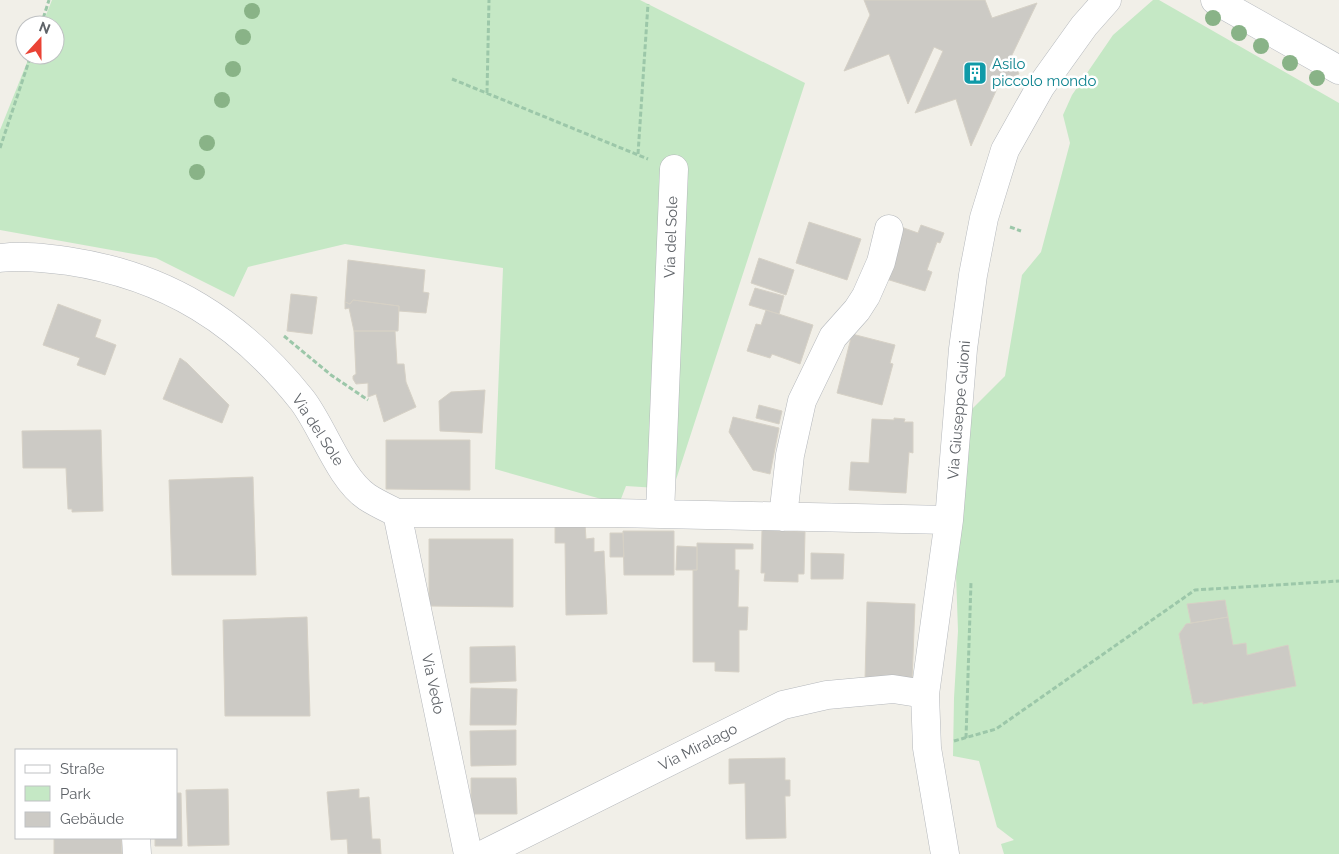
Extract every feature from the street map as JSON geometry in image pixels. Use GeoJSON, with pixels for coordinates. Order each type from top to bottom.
{"type":"FeatureCollection","features":[{"type":"Feature","properties":{"kind":"street","name":"Via Giuseppe Guioni"},"geometry":{"type":"LineString","coordinates":[[945,854],[927,748],[926,694],[949,520],[963,349],[973,275],[984,218],[1005,150],[1041,86],[1084,26],[1107,0]]}},
{"type":"Feature","properties":{"kind":"street"},"geometry":{"type":"LineString","coordinates":[[1215,0],[1339,70]]}},
{"type":"Feature","properties":{"kind":"street","name":"Via del Sole"},"geometry":{"type":"LineString","coordinates":[[660,514],[674,169]]}},
{"type":"Feature","properties":{"kind":"street"},"geometry":{"type":"LineString","coordinates":[[783,518],[790,456],[802,401],[833,336],[857,310],[866,296],[881,262],[889,229]]}},
{"type":"Feature","properties":{"kind":"street","name":"Via del Sole"},"geometry":{"type":"LineString","coordinates":[[0,258],[45,258],[97,266],[145,280],[186,299],[218,318],[260,355],[303,402],[347,476],[366,496],[397,513],[614,512],[783,518],[949,520]]}},
{"type":"Feature","properties":{"kind":"street","name":"Via Vedo"},"geometry":{"type":"LineString","coordinates":[[397,513],[468,854]]}},
{"type":"Feature","properties":{"kind":"street","name":"Via Miralago"},"geometry":{"type":"LineString","coordinates":[[484,854],[783,705],[827,695],[893,689],[926,694]]}},
{"type":"Feature","properties":{"kind":"street"},"geometry":{"type":"LineString","coordinates":[[136,839],[138,854]]}},
{"type":"Feature","properties":{"kind":"path"},"geometry":{"type":"LineString","coordinates":[[44,15],[49,0]]}},
{"type":"Feature","properties":{"kind":"path"},"geometry":{"type":"LineString","coordinates":[[487,93],[489,0]]}},
{"type":"Feature","properties":{"kind":"path"},"geometry":{"type":"LineString","coordinates":[[638,154],[648,4]]}},
{"type":"Feature","properties":{"kind":"path"},"geometry":{"type":"LineString","coordinates":[[0,148],[28,65]]}},
{"type":"Feature","properties":{"kind":"path"},"geometry":{"type":"LineString","coordinates":[[452,79],[674,169]]}},
{"type":"Feature","properties":{"kind":"path"},"geometry":{"type":"LineString","coordinates":[[279,331],[331,374],[368,400]]}},
{"type":"Feature","properties":{"kind":"path"},"geometry":{"type":"LineString","coordinates":[[927,748],[996,729],[1195,590],[1339,581]]}},
{"type":"Feature","properties":{"kind":"green space"},"geometry":{"type":"Polygon","coordinates":[[[52,0],[640,0],[805,83],[673,489],[626,486],[619,504],[495,469],[503,268],[345,244],[248,267],[234,297],[156,258],[0,230],[0,130],[26,65],[65,65],[65,15],[46,15],[52,0]]]}},
{"type":"Feature","properties":{"kind":"green space"},"geometry":{"type":"Polygon","coordinates":[[[1153,0],[1159,0],[1339,103],[1339,854],[1004,854],[1001,844],[1014,840],[997,827],[979,761],[953,756],[958,631],[955,545],[960,421],[1005,376],[1022,275],[1041,252],[1070,143],[1063,115],[1072,95],[1113,35],[1153,0]]]}},
{"type":"Feature","properties":{"kind":"building","name":"Asilo piccolo mondo"},"geometry":{"type":"Polygon","coordinates":[[[864,0],[985,0],[992,18],[1037,3],[1011,57],[1019,74],[1000,82],[971,146],[956,99],[915,113],[943,51],[934,47],[908,104],[889,54],[844,71],[870,15],[864,0]]]}},
{"type":"Feature","properties":{"kind":"building"},"geometry":{"type":"Polygon","coordinates":[[[809,222],[861,239],[847,280],[796,263],[809,222]]]}},
{"type":"Feature","properties":{"kind":"building"},"geometry":{"type":"Polygon","coordinates":[[[921,225],[944,233],[940,243],[937,242],[927,270],[932,272],[925,291],[883,278],[901,227],[918,233],[921,225]]]}},
{"type":"Feature","properties":{"kind":"building"},"geometry":{"type":"Polygon","coordinates":[[[759,258],[794,270],[786,295],[751,283],[759,258]]]}},
{"type":"Feature","properties":{"kind":"building"},"geometry":{"type":"Polygon","coordinates":[[[348,260],[425,270],[423,292],[429,293],[426,313],[399,311],[399,306],[353,300],[350,304],[345,302],[348,260]]]}},
{"type":"Feature","properties":{"kind":"building"},"geometry":{"type":"Polygon","coordinates":[[[755,288],[784,296],[779,314],[749,305],[755,288]]]}},
{"type":"Feature","properties":{"kind":"building"},"geometry":{"type":"Polygon","coordinates":[[[291,294],[317,297],[312,334],[287,331],[291,294]]]}},
{"type":"Feature","properties":{"kind":"building"},"geometry":{"type":"Polygon","coordinates":[[[353,300],[399,306],[398,331],[354,331],[349,308],[345,309],[345,302],[350,304],[353,300]]]}},
{"type":"Feature","properties":{"kind":"building"},"geometry":{"type":"Polygon","coordinates":[[[58,304],[101,320],[95,337],[116,345],[105,375],[77,365],[80,358],[43,345],[58,304]]]}},
{"type":"Feature","properties":{"kind":"building"},"geometry":{"type":"Polygon","coordinates":[[[766,310],[813,325],[800,364],[772,354],[770,358],[747,351],[756,324],[761,325],[766,310]]]}},
{"type":"Feature","properties":{"kind":"building"},"geometry":{"type":"Polygon","coordinates":[[[354,331],[395,331],[397,364],[404,364],[406,382],[416,407],[384,422],[376,394],[368,397],[368,383],[356,384],[353,379],[353,376],[356,374],[354,331]]]}},
{"type":"Feature","properties":{"kind":"building"},"geometry":{"type":"Polygon","coordinates":[[[852,334],[895,345],[890,363],[893,364],[882,405],[837,393],[852,334]]]}},
{"type":"Feature","properties":{"kind":"building"},"geometry":{"type":"Polygon","coordinates":[[[180,358],[229,405],[222,423],[163,399],[180,358]]]}},
{"type":"Feature","properties":{"kind":"building"},"geometry":{"type":"Polygon","coordinates":[[[485,390],[482,433],[440,431],[439,401],[451,392],[485,390]]]}},
{"type":"Feature","properties":{"kind":"building"},"geometry":{"type":"Polygon","coordinates":[[[759,405],[782,411],[779,424],[756,418],[759,405]]]}},
{"type":"Feature","properties":{"kind":"building"},"geometry":{"type":"Polygon","coordinates":[[[733,417],[779,428],[770,474],[753,470],[729,432],[733,417]]]}},
{"type":"Feature","properties":{"kind":"building"},"geometry":{"type":"Polygon","coordinates":[[[894,418],[905,419],[904,422],[913,422],[913,453],[909,452],[906,493],[849,490],[851,462],[869,463],[872,419],[894,420],[894,418]]]}},
{"type":"Feature","properties":{"kind":"building"},"geometry":{"type":"Polygon","coordinates":[[[101,430],[103,511],[72,512],[72,509],[68,509],[66,468],[23,468],[22,431],[101,430]]]}},
{"type":"Feature","properties":{"kind":"building"},"geometry":{"type":"Polygon","coordinates":[[[386,440],[470,440],[470,490],[386,489],[386,440]]]}},
{"type":"Feature","properties":{"kind":"building"},"geometry":{"type":"Polygon","coordinates":[[[253,477],[256,575],[172,575],[169,480],[253,477]]]}},
{"type":"Feature","properties":{"kind":"building"},"geometry":{"type":"Polygon","coordinates":[[[585,524],[586,539],[594,538],[594,552],[604,551],[607,614],[566,615],[565,543],[555,543],[555,525],[585,524]]]}},
{"type":"Feature","properties":{"kind":"building"},"geometry":{"type":"Polygon","coordinates":[[[762,530],[805,532],[804,574],[798,574],[798,582],[764,581],[765,573],[761,573],[762,530]]]}},
{"type":"Feature","properties":{"kind":"building"},"geometry":{"type":"Polygon","coordinates":[[[623,531],[674,531],[674,575],[624,575],[623,531]]]}},
{"type":"Feature","properties":{"kind":"building"},"geometry":{"type":"Polygon","coordinates":[[[610,533],[623,533],[624,557],[610,557],[610,533]]]}},
{"type":"Feature","properties":{"kind":"building"},"geometry":{"type":"Polygon","coordinates":[[[429,539],[513,539],[513,607],[429,606],[429,539]]]}},
{"type":"Feature","properties":{"kind":"building"},"geometry":{"type":"Polygon","coordinates":[[[697,543],[753,544],[753,549],[735,549],[735,570],[739,570],[738,607],[748,607],[747,630],[739,630],[739,672],[715,671],[715,662],[693,662],[693,570],[697,570],[697,543]]]}},
{"type":"Feature","properties":{"kind":"building"},"geometry":{"type":"Polygon","coordinates":[[[677,546],[697,547],[697,570],[676,570],[677,546]]]}},
{"type":"Feature","properties":{"kind":"building"},"geometry":{"type":"Polygon","coordinates":[[[811,553],[844,554],[843,579],[811,579],[811,553]]]}},
{"type":"Feature","properties":{"kind":"building"},"geometry":{"type":"Polygon","coordinates":[[[1225,600],[1228,617],[1191,623],[1187,604],[1225,600]]]}},
{"type":"Feature","properties":{"kind":"building"},"geometry":{"type":"Polygon","coordinates":[[[867,602],[915,604],[912,682],[865,680],[867,602]]]}},
{"type":"Feature","properties":{"kind":"building"},"geometry":{"type":"Polygon","coordinates":[[[307,617],[310,716],[225,716],[223,620],[307,617]]]}},
{"type":"Feature","properties":{"kind":"building"},"geometry":{"type":"Polygon","coordinates":[[[1228,617],[1233,645],[1246,643],[1247,655],[1288,645],[1296,686],[1203,704],[1203,702],[1193,704],[1179,634],[1186,624],[1228,617]]]}},
{"type":"Feature","properties":{"kind":"building"},"geometry":{"type":"Polygon","coordinates":[[[515,646],[516,681],[470,683],[470,647],[515,646]]]}},
{"type":"Feature","properties":{"kind":"building"},"geometry":{"type":"Polygon","coordinates":[[[471,688],[517,689],[516,725],[470,725],[471,688]]]}},
{"type":"Feature","properties":{"kind":"building"},"geometry":{"type":"Polygon","coordinates":[[[516,730],[516,765],[471,766],[470,731],[516,730]]]}},
{"type":"Feature","properties":{"kind":"building"},"geometry":{"type":"Polygon","coordinates":[[[785,758],[785,780],[790,780],[790,796],[785,796],[786,838],[746,839],[745,783],[729,784],[729,759],[785,758]]]}},
{"type":"Feature","properties":{"kind":"building"},"geometry":{"type":"Polygon","coordinates":[[[471,778],[516,778],[517,814],[471,814],[471,778]]]}},
{"type":"Feature","properties":{"kind":"building"},"geometry":{"type":"Polygon","coordinates":[[[228,789],[229,845],[188,846],[186,790],[228,789]]]}},
{"type":"Feature","properties":{"kind":"building"},"geometry":{"type":"Polygon","coordinates":[[[359,789],[359,798],[369,797],[372,839],[380,839],[381,854],[348,854],[347,839],[331,840],[327,792],[359,789]]]}},
{"type":"Feature","properties":{"kind":"building"},"geometry":{"type":"Polygon","coordinates":[[[178,793],[181,793],[182,846],[155,846],[155,839],[178,839],[178,793]]]}},
{"type":"Feature","properties":{"kind":"building"},"geometry":{"type":"Polygon","coordinates":[[[54,839],[121,839],[122,854],[54,854],[54,839]]]}},
{"type":"Feature","properties":{"kind":"place","name":"Asilo piccolo mondo"},"geometry":{"type":"Point","coordinates":[975,73]}}]}
